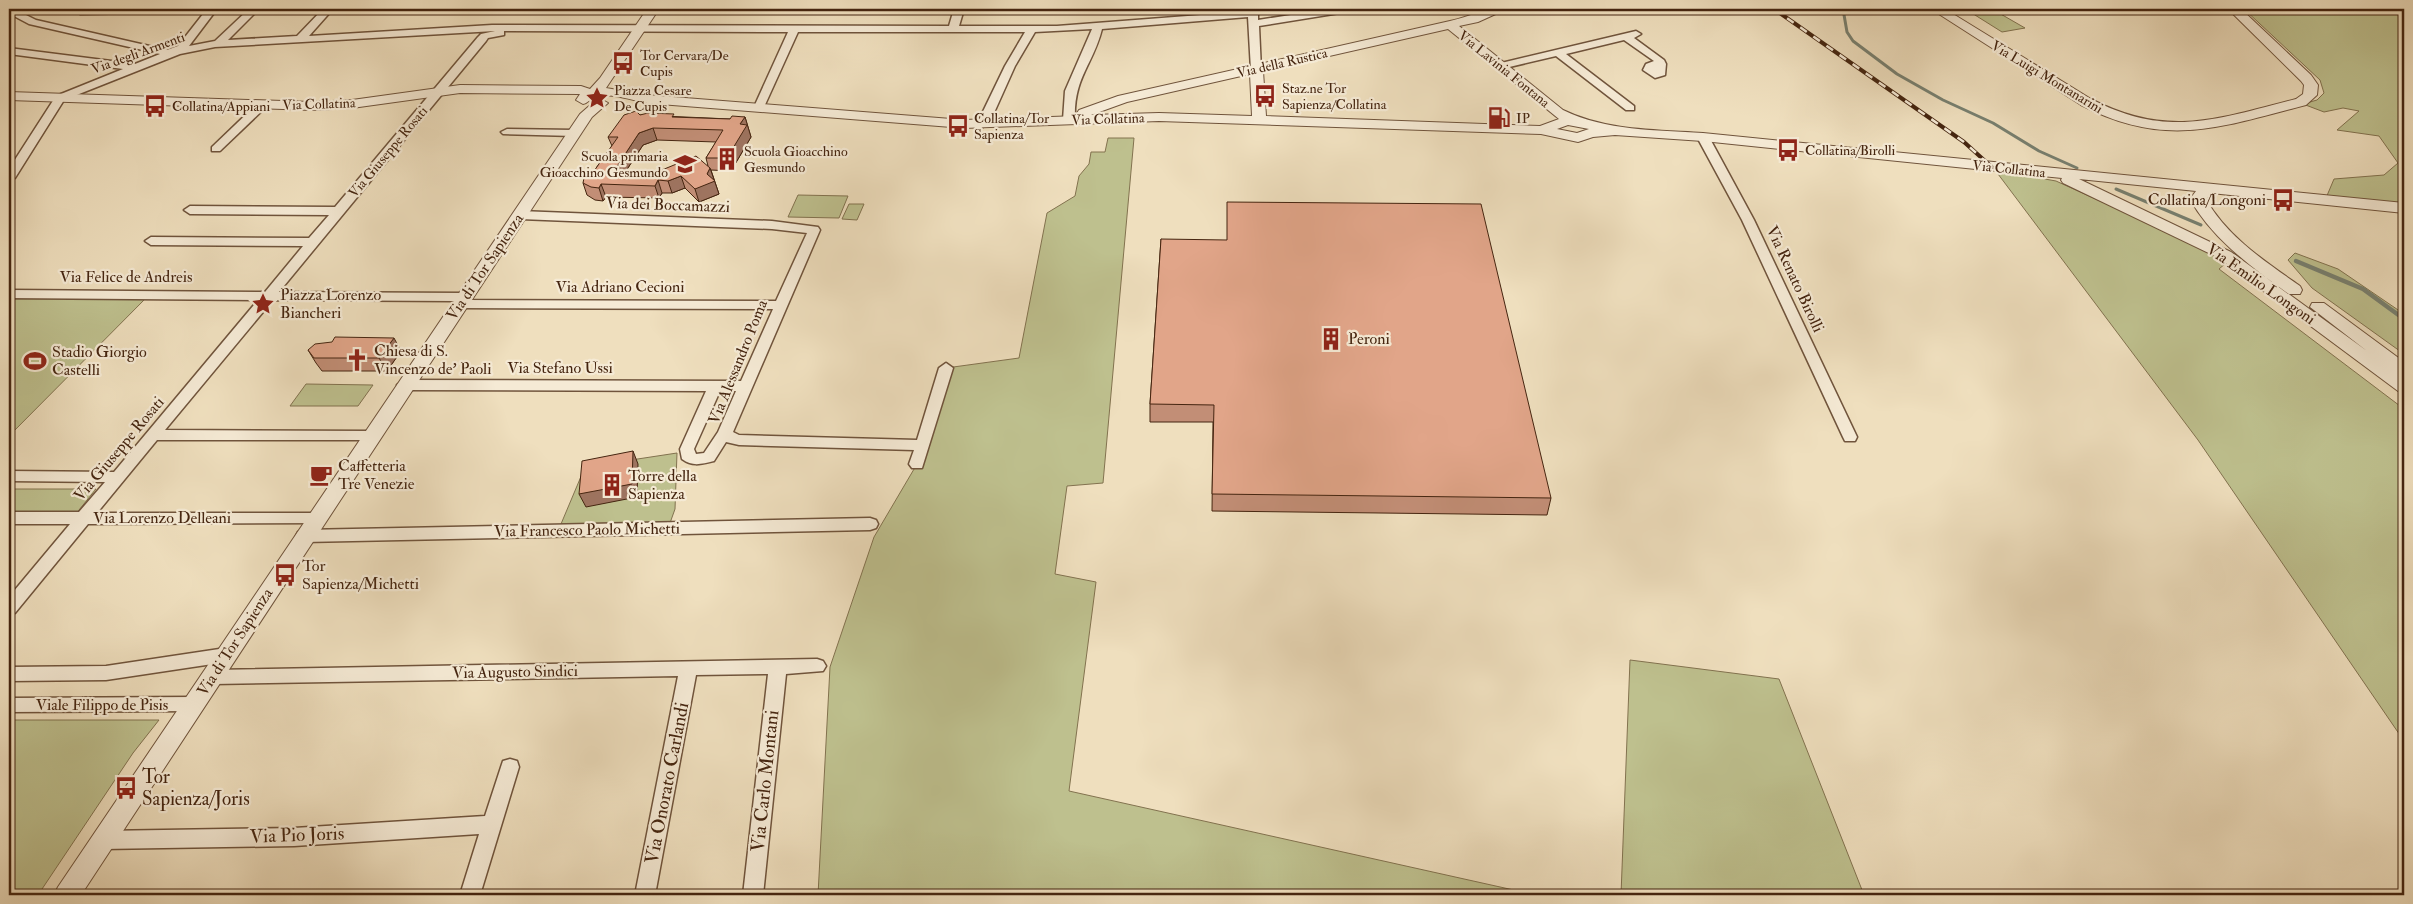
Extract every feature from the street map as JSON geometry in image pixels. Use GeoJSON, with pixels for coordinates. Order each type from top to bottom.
{"type":"FeatureCollection","features":[{"type":"Feature","properties":{"kind":"street"},"geometry":{"type":"LineString","coordinates":[[85,10],[200,9]]}},
{"type":"Feature","properties":{"kind":"street"},"geometry":{"type":"LineString","coordinates":[[15,13],[33,22],[164,53],[177,51],[183,46],[212,9]]}},
{"type":"Feature","properties":{"kind":"street"},"geometry":{"type":"LineString","coordinates":[[219,43],[254,9]]}},
{"type":"Feature","properties":{"kind":"street"},"geometry":{"type":"LineString","coordinates":[[300,39],[328,9]]}},
{"type":"Feature","properties":{"kind":"street"},"geometry":{"type":"LineString","coordinates":[[568,90],[596,97],[653,9]]}},
{"type":"Feature","properties":{"kind":"street"},"geometry":{"type":"LineString","coordinates":[[953,29],[959,9]]}},
{"type":"Feature","properties":{"kind":"street"},"geometry":{"type":"LineString","coordinates":[[471,29],[484,38],[510,28],[769,28],[792,33],[812,28],[1032,29],[1098,26],[1184,14],[1253,16],[1346,9]]}},
{"type":"Feature","properties":{"kind":"street","name":"Via della Rustica"},"geometry":{"type":"LineString","coordinates":[[1069,120],[1123,99],[1450,25],[1480,17],[1496,9]]}},
{"type":"Feature","properties":{"kind":"street","name":"Via Luigi Montanarini"},"geometry":{"type":"LineString","coordinates":[[1937,9],[2102,110],[2141,124],[2184,128],[2204,126],[2301,102],[2310,95],[2311,85],[2306,78],[2234,9]]}},
{"type":"Feature","properties":{"kind":"street"},"geometry":{"type":"LineString","coordinates":[[1253,16],[1259,120]]}},
{"type":"Feature","properties":{"kind":"street","name":"Via Lavinia Fontana"},"geometry":{"type":"LineString","coordinates":[[1450,25],[1569,125]]}},
{"type":"Feature","properties":{"kind":"street"},"geometry":{"type":"LineString","coordinates":[[1069,120],[1068,104],[1073,81],[1093,43],[1098,26]]}},
{"type":"Feature","properties":{"kind":"street","name":"Via degli Armenti"},"geometry":{"type":"LineString","coordinates":[[60,98],[177,51],[219,43],[510,28]]}},
{"type":"Feature","properties":{"kind":"street"},"geometry":{"type":"LineString","coordinates":[[983,124],[1010,66],[1032,29]]}},
{"type":"Feature","properties":{"kind":"street"},"geometry":{"type":"LineString","coordinates":[[759,107],[792,33]]}},
{"type":"Feature","properties":{"kind":"street"},"geometry":{"type":"LineString","coordinates":[[1501,66],[1631,36],[1659,60],[1661,64]]}},
{"type":"Feature","properties":{"kind":"street","name":"Via Giuseppe Rosati"},"geometry":{"type":"LineString","coordinates":[[9,608],[281,282],[312,242],[484,38]]}},
{"type":"Feature","properties":{"kind":"street"},"geometry":{"type":"LineString","coordinates":[[9,51],[135,67]]}},
{"type":"Feature","properties":{"kind":"street"},"geometry":{"type":"LineString","coordinates":[[1559,53],[1630,108]]}},
{"type":"Feature","properties":{"kind":"street","name":"Via Collatina"},"geometry":{"type":"LineString","coordinates":[[9,96],[262,105],[338,105],[439,92],[480,89],[568,90]]}},
{"type":"Feature","properties":{"kind":"street","name":"Via Collatina"},"geometry":{"type":"LineString","coordinates":[[596,97],[647,99],[983,124],[1144,117],[1541,130],[1569,125],[2404,208]]}},
{"type":"Feature","properties":{"kind":"street","name":"Via di Tor Sapienza"},"geometry":{"type":"LineString","coordinates":[[67,895],[102,840],[213,677],[370,436],[520,215],[596,97]]}},
{"type":"Feature","properties":{"kind":"street"},"geometry":{"type":"LineString","coordinates":[[9,178],[60,98]]}},
{"type":"Feature","properties":{"kind":"street"},"geometry":{"type":"LineString","coordinates":[[216,148],[262,105]]}},
{"type":"Feature","properties":{"kind":"street"},"geometry":{"type":"LineString","coordinates":[[508,132],[574,133]]}},
{"type":"Feature","properties":{"kind":"street","name":"Via Renato Birolli"},"geometry":{"type":"LineString","coordinates":[[1702,137],[1748,220],[1850,437]]}},
{"type":"Feature","properties":{"kind":"street","name":"Via Emilio Longoni"},"geometry":{"type":"LineString","coordinates":[[2053,174],[2180,232],[2225,255],[2404,387]]}},
{"type":"Feature","properties":{"kind":"street","name":"Via Emilio Longoni"},"geometry":{"type":"LineString","coordinates":[[2156,184],[2206,214],[2230,238],[2282,281],[2404,370]]}},
{"type":"Feature","properties":{"kind":"street"},"geometry":{"type":"LineString","coordinates":[[2206,189],[2198,199],[2206,214]]}},
{"type":"Feature","properties":{"kind":"street"},"geometry":{"type":"LineString","coordinates":[[190,210],[338,211]]}},
{"type":"Feature","properties":{"kind":"street","name":"Via dei Boccamazzi"},"geometry":{"type":"LineString","coordinates":[[520,215],[762,225],[814,230]]}},
{"type":"Feature","properties":{"kind":"street","name":"Via Alessandro Poma"},"geometry":{"type":"LineString","coordinates":[[814,230],[725,433],[729,438],[739,440],[923,445]]}},
{"type":"Feature","properties":{"kind":"street"},"geometry":{"type":"LineString","coordinates":[[151,241],[312,242]]}},
{"type":"Feature","properties":{"kind":"street","name":"Via Felice de Andreis"},"geometry":{"type":"LineString","coordinates":[[9,294],[269,295]]}},
{"type":"Feature","properties":{"kind":"street"},"geometry":{"type":"LineString","coordinates":[[269,295],[462,300]]}},
{"type":"Feature","properties":{"kind":"street","name":"Via Adriano Cecioni"},"geometry":{"type":"LineString","coordinates":[[462,300],[781,305]]}},
{"type":"Feature","properties":{"kind":"street"},"geometry":{"type":"LineString","coordinates":[[917,464],[946,368]]}},
{"type":"Feature","properties":{"kind":"street","name":"Via Stefano Ussi"},"geometry":{"type":"LineString","coordinates":[[404,385],[745,386]]}},
{"type":"Feature","properties":{"kind":"street"},"geometry":{"type":"LineString","coordinates":[[715,386],[687,449],[689,457],[701,460],[711,455],[725,433]]}},
{"type":"Feature","properties":{"kind":"street"},"geometry":{"type":"LineString","coordinates":[[154,435],[370,436]]}},
{"type":"Feature","properties":{"kind":"street"},"geometry":{"type":"LineString","coordinates":[[9,476],[118,477]]}},
{"type":"Feature","properties":{"kind":"street","name":"Via Lorenzo Delleani"},"geometry":{"type":"LineString","coordinates":[[9,518],[315,519]]}},
{"type":"Feature","properties":{"kind":"street","name":"Via Francesco Paolo Michetti"},"geometry":{"type":"LineString","coordinates":[[304,536],[870,524]]}},
{"type":"Feature","properties":{"kind":"street","name":"Viale Filippo de Pisis"},"geometry":{"type":"LineString","coordinates":[[9,674],[106,674],[226,655]]}},
{"type":"Feature","properties":{"kind":"street","name":"Via Augusto Sindici"},"geometry":{"type":"LineString","coordinates":[[213,677],[688,670],[816,666]]}},
{"type":"Feature","properties":{"kind":"street","name":"Via Carlo Montani"},"geometry":{"type":"LineString","coordinates":[[752,895],[778,667]]}},
{"type":"Feature","properties":{"kind":"street","name":"Via Onorato Carlandi"},"geometry":{"type":"LineString","coordinates":[[646,895],[688,670]]}},
{"type":"Feature","properties":{"kind":"street","name":"Viale Filippo de Pisis"},"geometry":{"type":"LineString","coordinates":[[9,705],[195,704]]}},
{"type":"Feature","properties":{"kind":"street"},"geometry":{"type":"LineString","coordinates":[[470,895],[510,766]]}},
{"type":"Feature","properties":{"kind":"street","name":"Via Pio Joris"},"geometry":{"type":"LineString","coordinates":[[102,840],[294,836],[492,824]]}},
{"type":"Feature","properties":{"kind":"green space"},"geometry":{"type":"Polygon","coordinates":[[[1992,9],[2025,28],[2002,32],[1967,10],[1992,9]]]}},
{"type":"Feature","properties":{"kind":"green space"},"geometry":{"type":"Polygon","coordinates":[[[2244,9],[2404,9],[2404,206],[2326,198],[2334,179],[2384,175],[2398,163],[2379,136],[2337,130],[2359,111],[2343,108],[2324,112],[2303,104],[2317,100],[2324,93],[2320,80],[2244,9]]]}},
{"type":"Feature","properties":{"kind":"green space"},"geometry":{"type":"Polygon","coordinates":[[[1108,138],[1134,138],[1103,483],[1067,486],[1055,574],[1096,582],[1069,791],[1536,895],[818,895],[830,667],[874,537],[917,464],[946,368],[1019,358],[1047,213],[1075,196],[1079,176],[1089,164],[1091,152],[1105,152],[1108,138]]]}},
{"type":"Feature","properties":{"kind":"green space"},"geometry":{"type":"Polygon","coordinates":[[[1995,170],[2056,181],[2204,248],[2226,263],[2219,269],[2404,409],[2404,741],[2198,440],[1995,170]]]}},
{"type":"Feature","properties":{"kind":"green space"},"geometry":{"type":"Polygon","coordinates":[[[798,195],[848,196],[839,218],[788,217],[798,195]]]}},
{"type":"Feature","properties":{"kind":"green space"},"geometry":{"type":"Polygon","coordinates":[[[849,204],[864,204],[857,220],[842,219],[849,204]]]}},
{"type":"Feature","properties":{"kind":"green space"},"geometry":{"type":"Polygon","coordinates":[[[2295,253],[2338,269],[2404,314],[2404,354],[2312,288],[2288,260],[2295,253]]]}},
{"type":"Feature","properties":{"kind":"green space","name":"Stadio Giorgio Castelli"},"geometry":{"type":"Polygon","coordinates":[[[146,298],[9,436],[9,299],[146,298]]]}},
{"type":"Feature","properties":{"kind":"green space"},"geometry":{"type":"Polygon","coordinates":[[[306,384],[373,385],[358,406],[290,406],[306,384]]]}},
{"type":"Feature","properties":{"kind":"green space"},"geometry":{"type":"Polygon","coordinates":[[[677,453],[675,509],[670,523],[561,524],[585,467],[677,453]]]}},
{"type":"Feature","properties":{"kind":"green space"},"geometry":{"type":"Polygon","coordinates":[[[9,489],[96,489],[75,515],[9,515],[9,489]]]}},
{"type":"Feature","properties":{"kind":"green space"},"geometry":{"type":"Polygon","coordinates":[[[1630,660],[1779,679],[1864,895],[1621,895],[1630,660]]]}},
{"type":"Feature","properties":{"kind":"green space"},"geometry":{"type":"Polygon","coordinates":[[[9,720],[159,720],[133,753],[38,895],[9,895],[9,720]]]}},
{"type":"Feature","properties":{"kind":"building"},"geometry":{"type":"Polygon","coordinates":[[[636,111],[640,115],[648,113],[674,114],[672,117],[730,119],[732,116],[745,117],[740,124],[747,125],[727,158],[706,158],[723,130],[653,128],[639,133],[614,171],[657,172],[696,156],[710,168],[707,174],[715,181],[695,189],[681,176],[668,181],[658,180],[655,186],[601,184],[599,188],[583,183],[589,171],[594,171],[618,137],[608,137],[624,115],[636,111]]]}},
{"type":"Feature","properties":{"kind":"building","name":"Peroni"},"geometry":{"type":"Polygon","coordinates":[[[1227,202],[1481,204],[1551,498],[1212,494],[1214,405],[1150,404],[1161,239],[1227,240],[1227,202]]]}},
{"type":"Feature","properties":{"kind":"building"},"geometry":{"type":"Polygon","coordinates":[[[335,337],[394,338],[379,358],[314,358],[308,350],[315,344],[332,342],[335,337]]]}},
{"type":"Feature","properties":{"kind":"building"},"geometry":{"type":"Polygon","coordinates":[[[633,451],[632,484],[579,494],[582,461],[633,451]]]}},
{"type":"Feature","properties":{"kind":"waterway"},"geometry":{"type":"LineString","coordinates":[[1843,9],[1847,32],[1853,41],[1897,74],[1943,100],[1993,123],[2039,151],[2077,168]]}},
{"type":"Feature","properties":{"kind":"waterway"},"geometry":{"type":"LineString","coordinates":[[2116,189],[2201,225]]}},
{"type":"Feature","properties":{"kind":"waterway"},"geometry":{"type":"LineString","coordinates":[[2296,261],[2363,289],[2404,319]]}},
{"type":"Feature","properties":{"kind":"railway"},"geometry":{"type":"LineString","coordinates":[[1774,9],[1964,142],[1995,170]]}},
{"type":"Feature","properties":{"kind":"place","name":"Tor Cervara/De Cupis"},"geometry":{"type":"Point","coordinates":[623,63]}},
{"type":"Feature","properties":{"kind":"place","name":"Staz.ne Tor Sapienza/Collatina"},"geometry":{"type":"Point","coordinates":[1265,96]}},
{"type":"Feature","properties":{"kind":"place","name":"Piazza Cesare De Cupis"},"geometry":{"type":"Point","coordinates":[597,98]}},
{"type":"Feature","properties":{"kind":"place","name":"Collatina/Appiani"},"geometry":{"type":"Point","coordinates":[155,106]}},
{"type":"Feature","properties":{"kind":"place","name":"IP"},"geometry":{"type":"Point","coordinates":[1499,118]}},
{"type":"Feature","properties":{"kind":"place","name":"Collatina/Tor Sapienza"},"geometry":{"type":"Point","coordinates":[958,126]}},
{"type":"Feature","properties":{"kind":"place","name":"Collatina/Birolli"},"geometry":{"type":"Point","coordinates":[1788,150]}},
{"type":"Feature","properties":{"kind":"place","name":"Scuola Gioacchino Gesmundo"},"geometry":{"type":"Point","coordinates":[727,159]}},
{"type":"Feature","properties":{"kind":"place","name":"Scuola primaria Gioacchino Gesmundo"},"geometry":{"type":"Point","coordinates":[685,164]}},
{"type":"Feature","properties":{"kind":"place","name":"Collatina/Longoni"},"geometry":{"type":"Point","coordinates":[2283,200]}},
{"type":"Feature","properties":{"kind":"place","name":"Piazza Lorenzo Biancheri"},"geometry":{"type":"Point","coordinates":[263,304]}},
{"type":"Feature","properties":{"kind":"place","name":"Peroni"},"geometry":{"type":"Point","coordinates":[1331,339]}},
{"type":"Feature","properties":{"kind":"place","name":"Chiesa di S. Vincenzo de’ Paoli"},"geometry":{"type":"Point","coordinates":[357,360]}},
{"type":"Feature","properties":{"kind":"place","name":"Stadio Giorgio Castelli"},"geometry":{"type":"Point","coordinates":[35,361]}},
{"type":"Feature","properties":{"kind":"place","name":"Caffetteria Tre Venezie"},"geometry":{"type":"Point","coordinates":[321,475]}},
{"type":"Feature","properties":{"kind":"place","name":"Torre della Sapienza"},"geometry":{"type":"Point","coordinates":[612,485]}},
{"type":"Feature","properties":{"kind":"place","name":"Tor Sapienza/Michetti"},"geometry":{"type":"Point","coordinates":[285,575]}},
{"type":"Feature","properties":{"kind":"place","name":"Tor Sapienza/Joris"},"geometry":{"type":"Point","coordinates":[126,788]}}]}
